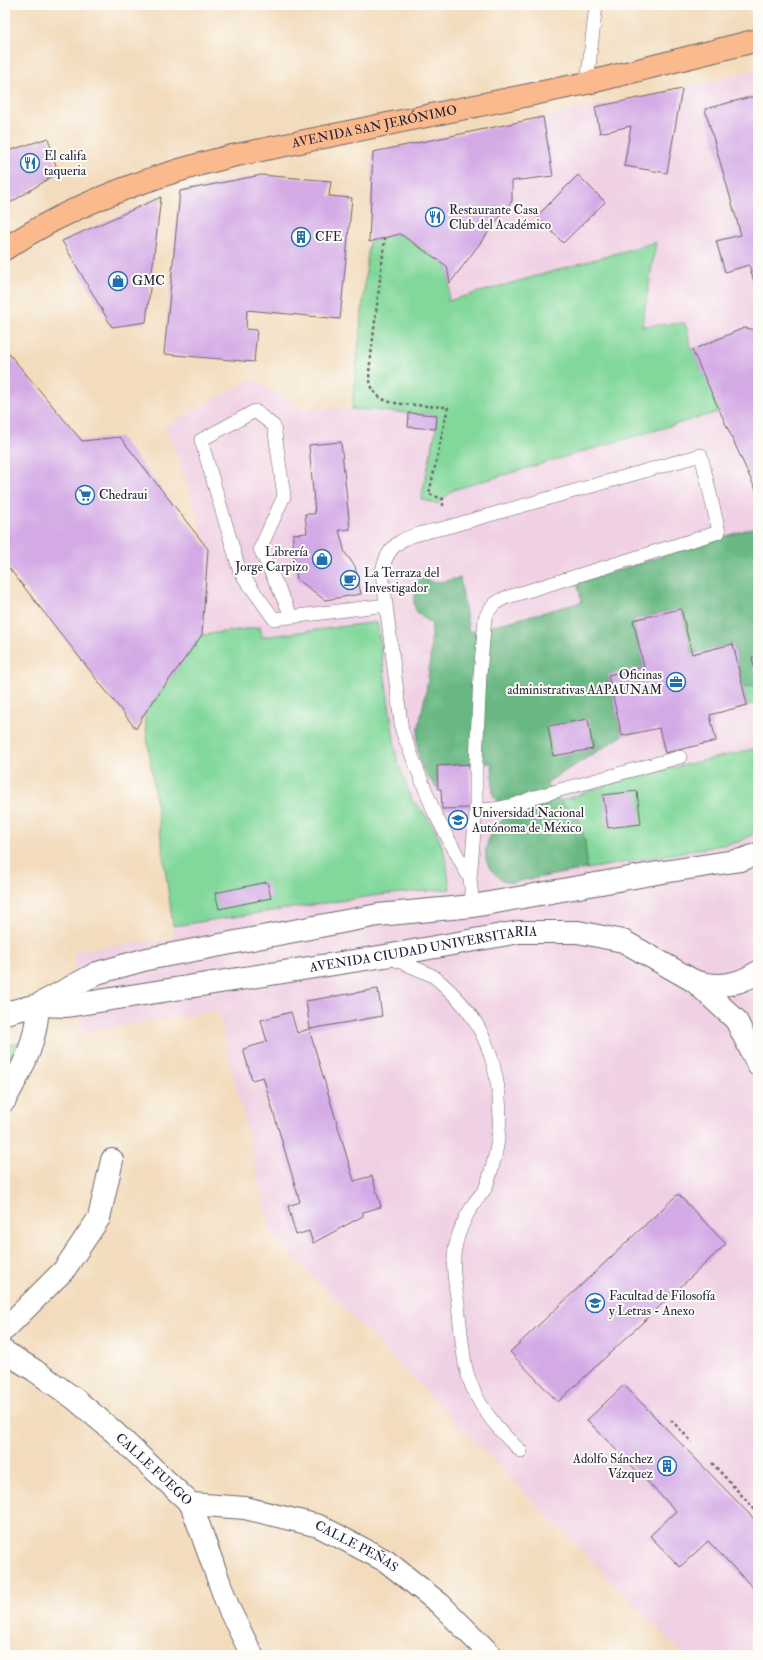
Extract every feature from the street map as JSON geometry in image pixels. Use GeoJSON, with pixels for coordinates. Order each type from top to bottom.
{"type":"FeatureCollection","features":[{"type":"Feature","properties":{"kind":"main road","name":"AVENIDA SAN JERÓNIMO"},"geometry":{"type":"LineString","coordinates":[[5,249],[49,223],[90,202],[136,183],[184,168],[232,156],[587,83],[758,40]]}},
{"type":"Feature","properties":{"kind":"street","name":"AVENIDA CIUDAD UNIVERSITARIA"},"geometry":{"type":"LineString","coordinates":[[5,1013],[38,1005],[97,973],[147,959],[378,915],[473,906],[657,873],[752,861]]}},
{"type":"Feature","properties":{"kind":"street","name":"AVENIDA CIUDAD UNIVERSITARIA"},"geometry":{"type":"LineString","coordinates":[[38,1005],[68,1006],[385,956],[519,932],[578,932],[623,941],[694,981],[736,1020],[758,1065]]}},
{"type":"Feature","properties":{"kind":"street"},"geometry":{"type":"LineString","coordinates":[[694,981],[707,985],[721,986],[735,984],[748,979],[758,972]]}},
{"type":"Feature","properties":{"kind":"street"},"geometry":{"type":"LineString","coordinates":[[5,1100],[28,1058],[37,1025],[38,1005]]}},
{"type":"Feature","properties":{"kind":"street"},"geometry":{"type":"LineString","coordinates":[[5,1329],[64,1270],[99,1218],[112,1160]]}},
{"type":"Feature","properties":{"kind":"street","name":"CALLE FUEGO"},"geometry":{"type":"LineString","coordinates":[[5,1352],[34,1370],[74,1399],[113,1431],[191,1504],[229,1608],[252,1655]]}},
{"type":"Feature","properties":{"kind":"street","name":"CALLE PEÑAS"},"geometry":{"type":"LineString","coordinates":[[191,1504],[245,1508],[319,1526],[386,1561],[440,1604],[491,1655]]}},
{"type":"Feature","properties":{"kind":"lane"},"geometry":{"type":"LineString","coordinates":[[587,83],[596,5]]}},
{"type":"Feature","properties":{"kind":"lane"},"geometry":{"type":"LineString","coordinates":[[292,617],[260,550],[284,496],[274,426],[255,411],[201,440],[240,572],[274,619],[292,617],[386,605]]}},
{"type":"Feature","properties":{"kind":"lane"},"geometry":{"type":"LineString","coordinates":[[470,879],[435,814],[402,732],[382,573],[383,565],[391,550],[398,542],[406,537],[444,528],[701,455],[719,532],[508,596],[494,604],[489,610],[486,618],[482,649],[476,762],[476,810],[470,879],[473,906]]}},
{"type":"Feature","properties":{"kind":"lane"},"geometry":{"type":"LineString","coordinates":[[476,810],[505,808],[530,798],[680,758]]}},
{"type":"Feature","properties":{"kind":"lane"},"geometry":{"type":"LineString","coordinates":[[385,956],[433,977],[447,988],[466,1007],[477,1023],[486,1039],[492,1057],[499,1102],[497,1146],[485,1189],[467,1214],[460,1229],[453,1261],[466,1365],[473,1387],[483,1408],[494,1424],[521,1451]]}},
{"type":"Feature","properties":{"kind":"path"},"geometry":{"type":"LineString","coordinates":[[385,237],[369,381],[377,396],[392,403],[448,408],[429,494],[443,499],[444,528]]}},
{"type":"Feature","properties":{"kind":"path"},"geometry":{"type":"LineString","coordinates":[[671,1420],[692,1442]]}},
{"type":"Feature","properties":{"kind":"path"},"geometry":{"type":"LineString","coordinates":[[712,1463],[758,1513]]}},
{"type":"Feature","properties":{"kind":"shaded area","name":"Universidad Nacional Autónoma de México"},"geometry":{"type":"Polygon","coordinates":[[[758,68],[758,1655],[684,1655],[272,1235],[218,1011],[80,1032],[74,951],[174,938],[144,714],[202,635],[208,549],[181,466],[165,426],[253,379],[303,408],[352,409],[369,242],[543,117],[682,89],[758,68]]]}},
{"type":"Feature","properties":{"kind":"green space"},"geometry":{"type":"Polygon","coordinates":[[[400,234],[447,266],[450,283],[448,301],[656,242],[642,326],[685,323],[692,350],[721,411],[453,490],[437,504],[421,499],[436,429],[437,415],[352,409],[369,242],[400,234]]]}},
{"type":"Feature","properties":{"kind":"green space"},"geometry":{"type":"Polygon","coordinates":[[[758,526],[758,684],[743,688],[733,644],[692,654],[681,609],[633,620],[644,667],[608,676],[622,736],[546,783],[560,801],[577,815],[585,841],[587,869],[509,883],[496,875],[489,866],[486,856],[487,846],[491,835],[498,825],[517,808],[499,802],[493,796],[492,763],[437,766],[438,789],[428,777],[418,754],[418,731],[426,691],[431,650],[432,624],[423,618],[415,607],[414,595],[421,572],[423,578],[434,583],[460,578],[469,632],[582,602],[577,583],[758,526]]]}},
{"type":"Feature","properties":{"kind":"green space"},"geometry":{"type":"Polygon","coordinates":[[[377,622],[397,760],[412,800],[425,814],[436,831],[443,849],[450,889],[379,895],[173,926],[144,714],[202,635],[260,627],[262,637],[377,622]]]}},
{"type":"Feature","properties":{"kind":"green space"},"geometry":{"type":"Polygon","coordinates":[[[758,684],[758,703],[747,705],[743,688],[758,684]]]}},
{"type":"Feature","properties":{"kind":"green space"},"geometry":{"type":"Polygon","coordinates":[[[758,748],[758,831],[739,842],[587,869],[585,841],[560,801],[632,777],[758,748]]]}},
{"type":"Feature","properties":{"kind":"green space"},"geometry":{"type":"Polygon","coordinates":[[[22,1043],[22,1052],[5,1074],[5,1045],[22,1043]]]}},
{"type":"Feature","properties":{"kind":"building"},"geometry":{"type":"Polygon","coordinates":[[[682,89],[667,173],[624,166],[631,126],[600,133],[595,107],[682,89]]]}},
{"type":"Feature","properties":{"kind":"building"},"geometry":{"type":"Polygon","coordinates":[[[758,95],[758,295],[749,265],[725,272],[716,241],[741,235],[705,109],[758,95]]]}},
{"type":"Feature","properties":{"kind":"building","name":"Restaurante Casa Club del Académico"},"geometry":{"type":"Polygon","coordinates":[[[543,117],[553,176],[512,181],[512,201],[450,283],[447,266],[400,234],[369,242],[373,152],[543,117]]]}},
{"type":"Feature","properties":{"kind":"building","name":"El califa taqueria"},"geometry":{"type":"Polygon","coordinates":[[[48,138],[58,173],[5,206],[5,152],[48,138]]]}},
{"type":"Feature","properties":{"kind":"building"},"geometry":{"type":"Polygon","coordinates":[[[261,175],[331,181],[329,196],[352,198],[340,319],[247,310],[246,329],[257,330],[254,362],[164,354],[180,191],[261,175]]]}},
{"type":"Feature","properties":{"kind":"building"},"geometry":{"type":"Polygon","coordinates":[[[578,175],[605,202],[563,243],[537,216],[578,175]]]}},
{"type":"Feature","properties":{"kind":"building","name":"GMC"},"geometry":{"type":"Polygon","coordinates":[[[161,197],[146,322],[112,327],[62,241],[161,197]]]}},
{"type":"Feature","properties":{"kind":"building"},"geometry":{"type":"Polygon","coordinates":[[[744,328],[758,330],[758,495],[692,350],[744,328]]]}},
{"type":"Feature","properties":{"kind":"building","name":"Chedraui"},"geometry":{"type":"Polygon","coordinates":[[[5,349],[82,441],[120,437],[208,549],[202,635],[144,714],[136,729],[5,563],[5,349]]]}},
{"type":"Feature","properties":{"kind":"building"},"geometry":{"type":"Polygon","coordinates":[[[409,413],[437,415],[436,429],[408,427],[409,413]]]}},
{"type":"Feature","properties":{"kind":"building"},"geometry":{"type":"Polygon","coordinates":[[[341,442],[350,529],[339,530],[345,553],[355,566],[361,594],[325,600],[297,579],[293,549],[293,534],[307,533],[305,514],[315,514],[309,445],[341,442]]]}},
{"type":"Feature","properties":{"kind":"building","name":"Oficinas administrativas AAPAUNAM"},"geometry":{"type":"Polygon","coordinates":[[[681,609],[692,654],[733,644],[747,705],[710,715],[716,741],[665,753],[659,728],[622,736],[608,675],[644,667],[633,620],[681,609]]]}},
{"type":"Feature","properties":{"kind":"building"},"geometry":{"type":"Polygon","coordinates":[[[758,656],[758,680],[757,680],[752,657],[758,656]]]}},
{"type":"Feature","properties":{"kind":"building"},"geometry":{"type":"Polygon","coordinates":[[[588,719],[593,749],[553,756],[548,726],[588,719]]]}},
{"type":"Feature","properties":{"kind":"building"},"geometry":{"type":"Polygon","coordinates":[[[469,764],[471,808],[442,809],[441,789],[438,789],[437,766],[469,764]]]}},
{"type":"Feature","properties":{"kind":"building"},"geometry":{"type":"Polygon","coordinates":[[[637,791],[641,824],[608,828],[603,795],[637,791]]]}},
{"type":"Feature","properties":{"kind":"building"},"geometry":{"type":"Polygon","coordinates":[[[267,882],[271,898],[219,909],[215,893],[267,882]]]}},
{"type":"Feature","properties":{"kind":"building"},"geometry":{"type":"Polygon","coordinates":[[[378,989],[382,1016],[310,1029],[306,1001],[378,989]]]}},
{"type":"Feature","properties":{"kind":"building"},"geometry":{"type":"Polygon","coordinates":[[[291,1012],[297,1033],[309,1029],[354,1181],[372,1176],[381,1207],[363,1212],[363,1216],[313,1243],[309,1231],[296,1235],[288,1206],[300,1202],[263,1077],[252,1080],[243,1049],[267,1042],[261,1020],[291,1012]]]}},
{"type":"Feature","properties":{"kind":"building"},"geometry":{"type":"Polygon","coordinates":[[[678,1194],[726,1244],[558,1402],[510,1352],[678,1194]]]}},
{"type":"Feature","properties":{"kind":"building","name":"Adolfo Sánchez Vázquez"},"geometry":{"type":"Polygon","coordinates":[[[624,1385],[758,1523],[758,1593],[708,1541],[680,1567],[650,1536],[676,1511],[587,1420],[624,1385]]]}},
{"type":"Feature","properties":{"kind":"place","name":"El califa taqueria"},"geometry":{"type":"Point","coordinates":[30,163]}},
{"type":"Feature","properties":{"kind":"place","name":"Restaurante Casa Club del Académico"},"geometry":{"type":"Point","coordinates":[435,217]}},
{"type":"Feature","properties":{"kind":"place","name":"CFE"},"geometry":{"type":"Point","coordinates":[301,237]}},
{"type":"Feature","properties":{"kind":"place","name":"GMC"},"geometry":{"type":"Point","coordinates":[118,281]}},
{"type":"Feature","properties":{"kind":"place","name":"Chedraui"},"geometry":{"type":"Point","coordinates":[85,495]}},
{"type":"Feature","properties":{"kind":"place","name":"Librería Jorge Carpizo"},"geometry":{"type":"Point","coordinates":[322,559]}},
{"type":"Feature","properties":{"kind":"place","name":"La Terraza del Investigador"},"geometry":{"type":"Point","coordinates":[350,580]}},
{"type":"Feature","properties":{"kind":"place","name":"Oficinas administrativas AAPAUNAM"},"geometry":{"type":"Point","coordinates":[676,682]}},
{"type":"Feature","properties":{"kind":"place","name":"Universidad Nacional Autónoma de México"},"geometry":{"type":"Point","coordinates":[458,820]}},
{"type":"Feature","properties":{"kind":"place","name":"Facultad de Filosofía y Letras - Anexo"},"geometry":{"type":"Point","coordinates":[595,1303]}},
{"type":"Feature","properties":{"kind":"place","name":"Adolfo Sánchez Vázquez"},"geometry":{"type":"Point","coordinates":[667,1466]}}]}
